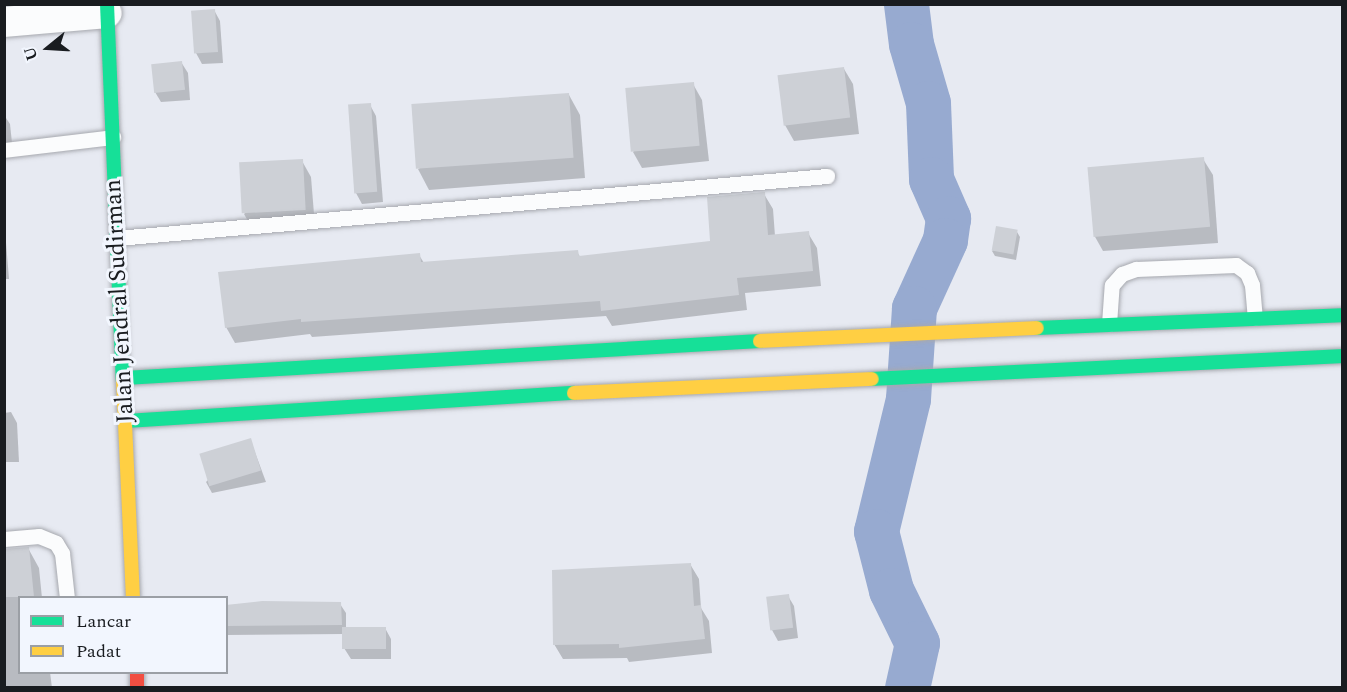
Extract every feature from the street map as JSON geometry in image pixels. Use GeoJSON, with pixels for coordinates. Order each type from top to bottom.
{"type":"FeatureCollection","features":[{"type":"Feature","properties":{"kind":"main road","name":"Jalan Jendral Sudirman"},"geometry":{"type":"LineString","coordinates":[[107,9],[133,596]]}},
{"type":"Feature","properties":{"kind":"main road"},"geometry":{"type":"LineString","coordinates":[[124,378],[1109,324],[1342,315]]}},
{"type":"Feature","properties":{"kind":"main road"},"geometry":{"type":"LineString","coordinates":[[126,422],[964,372],[1342,356]]}},
{"type":"Feature","properties":{"kind":"street"},"geometry":{"type":"LineString","coordinates":[[4,22],[107,9]]}},
{"type":"Feature","properties":{"kind":"lane"},"geometry":{"type":"LineString","coordinates":[[4,150],[113,137]]}},
{"type":"Feature","properties":{"kind":"lane"},"geometry":{"type":"LineString","coordinates":[[117,238],[826,176]]}},
{"type":"Feature","properties":{"kind":"lane"},"geometry":{"type":"LineString","coordinates":[[1109,324],[1112,285],[1122,274],[1136,269],[1236,265],[1247,273],[1252,285],[1255,318]]}},
{"type":"Feature","properties":{"kind":"lane"},"geometry":{"type":"LineString","coordinates":[[4,539],[39,536],[56,543],[62,553],[67,596]]}},
{"type":"Feature","properties":{"kind":"building"},"geometry":{"type":"Polygon","coordinates":[[[215,9],[218,52],[194,54],[191,11],[215,9]]]}},
{"type":"Feature","properties":{"kind":"building"},"geometry":{"type":"Polygon","coordinates":[[[182,61],[185,90],[154,93],[151,64],[182,61]]]}},
{"type":"Feature","properties":{"kind":"building"},"geometry":{"type":"Polygon","coordinates":[[[844,67],[850,118],[784,126],[777,75],[844,67]]]}},
{"type":"Feature","properties":{"kind":"building"},"geometry":{"type":"Polygon","coordinates":[[[694,82],[700,146],[631,152],[625,88],[694,82]]]}},
{"type":"Feature","properties":{"kind":"building"},"geometry":{"type":"Polygon","coordinates":[[[569,93],[574,158],[416,169],[411,104],[569,93]]]}},
{"type":"Feature","properties":{"kind":"building"},"geometry":{"type":"Polygon","coordinates":[[[371,103],[377,192],[354,193],[348,105],[371,103]]]}},
{"type":"Feature","properties":{"kind":"building"},"geometry":{"type":"Polygon","coordinates":[[[1204,157],[1210,227],[1094,237],[1087,167],[1204,157]]]}},
{"type":"Feature","properties":{"kind":"building"},"geometry":{"type":"Polygon","coordinates":[[[303,159],[306,210],[242,213],[239,162],[303,159]]]}},
{"type":"Feature","properties":{"kind":"building"},"geometry":{"type":"Polygon","coordinates":[[[765,192],[768,235],[809,231],[813,271],[737,278],[739,295],[601,311],[600,301],[301,322],[301,319],[225,328],[218,272],[420,253],[421,262],[578,250],[579,256],[710,241],[707,197],[765,192]]]}},
{"type":"Feature","properties":{"kind":"building"},"geometry":{"type":"Polygon","coordinates":[[[996,226],[1018,230],[1013,254],[992,251],[996,226]]]}},
{"type":"Feature","properties":{"kind":"building"},"geometry":{"type":"Polygon","coordinates":[[[251,438],[261,471],[209,486],[199,454],[251,438]]]}},
{"type":"Feature","properties":{"kind":"building"},"geometry":{"type":"Polygon","coordinates":[[[29,547],[34,596],[4,597],[4,549],[29,547]]]}},
{"type":"Feature","properties":{"kind":"building"},"geometry":{"type":"Polygon","coordinates":[[[691,563],[694,606],[701,605],[705,639],[619,648],[619,644],[553,645],[552,570],[691,563]]]}},
{"type":"Feature","properties":{"kind":"building"},"geometry":{"type":"Polygon","coordinates":[[[789,594],[793,628],[770,631],[766,597],[789,594]]]}},
{"type":"Feature","properties":{"kind":"building"},"geometry":{"type":"Polygon","coordinates":[[[262,601],[341,602],[342,625],[228,626],[228,605],[262,601]]]}},
{"type":"Feature","properties":{"kind":"building"},"geometry":{"type":"Polygon","coordinates":[[[342,627],[386,627],[386,649],[342,649],[342,627]]]}},
{"type":"Feature","properties":{"kind":"waterway"},"geometry":{"type":"LineString","coordinates":[[906,4],[911,44],[928,103],[931,179],[948,218],[945,240],[914,308],[908,399],[876,531],[891,590],[917,643],[907,688]]}},
{"type":"Feature","properties":{"kind":"traffic: fast"},"geometry":{"type":"LineString","coordinates":[[107,4],[123,379]]}},
{"type":"Feature","properties":{"kind":"traffic: fast"},"geometry":{"type":"LineString","coordinates":[[1037,328],[1342,315]]}},
{"type":"Feature","properties":{"kind":"traffic: fast"},"geometry":{"type":"LineString","coordinates":[[124,378],[760,341]]}},
{"type":"Feature","properties":{"kind":"traffic: fast"},"geometry":{"type":"LineString","coordinates":[[872,379],[1342,356]]}},
{"type":"Feature","properties":{"kind":"traffic: fast"},"geometry":{"type":"LineString","coordinates":[[126,421],[574,393]]}},
{"type":"Feature","properties":{"kind":"traffic: slow"},"geometry":{"type":"LineString","coordinates":[[760,341],[1037,328]]}},
{"type":"Feature","properties":{"kind":"traffic: slow"},"geometry":{"type":"LineString","coordinates":[[123,379],[133,596]]}},
{"type":"Feature","properties":{"kind":"traffic: slow"},"geometry":{"type":"LineString","coordinates":[[574,393],[872,379]]}},
{"type":"Feature","properties":{"kind":"traffic: jam"},"geometry":{"type":"LineString","coordinates":[[137,674],[137,688]]}}]}
